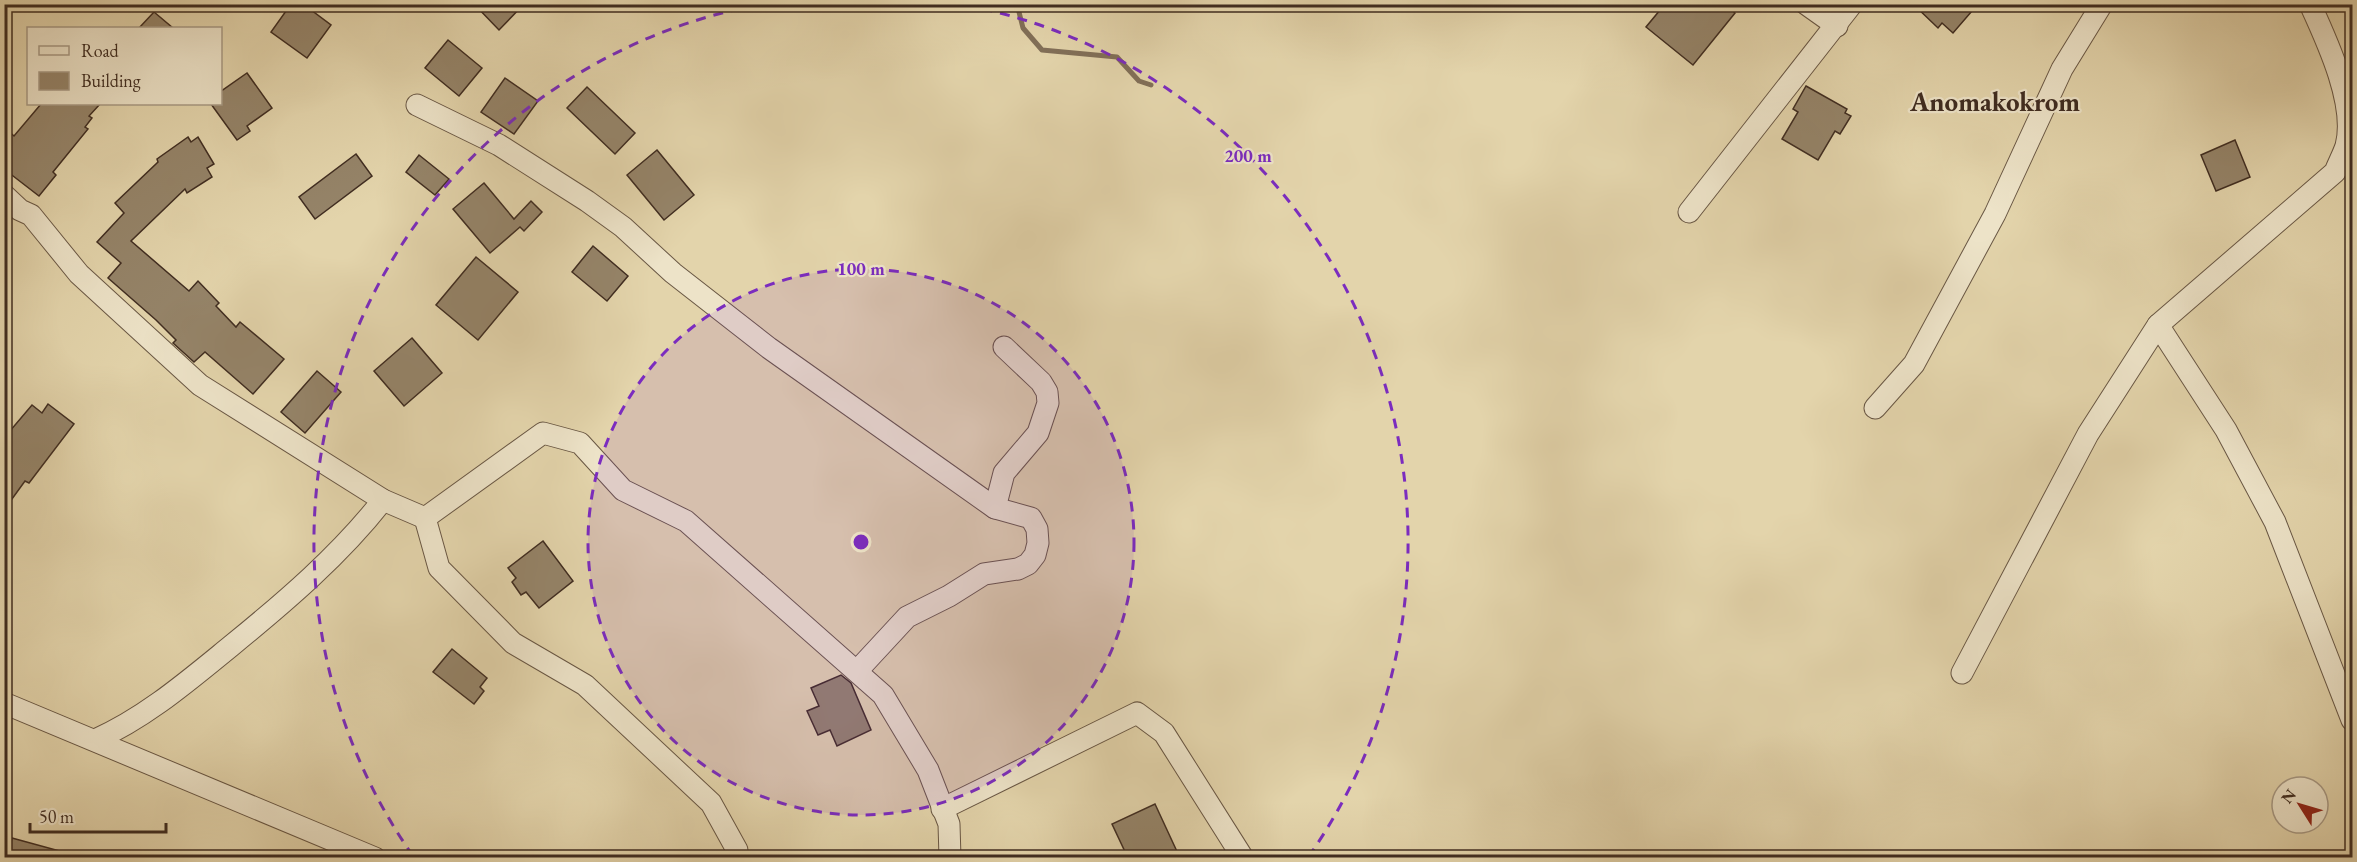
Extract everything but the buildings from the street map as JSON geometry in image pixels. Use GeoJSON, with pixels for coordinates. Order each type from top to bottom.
{"type":"FeatureCollection","features":[{"type":"Feature","properties":{"kind":"street"},"geometry":{"type":"LineString","coordinates":[[1806,4],[1837,26]]}},
{"type":"Feature","properties":{"kind":"street"},"geometry":{"type":"LineString","coordinates":[[1689,212],[1852,4]]}},
{"type":"Feature","properties":{"kind":"street"},"geometry":{"type":"LineString","coordinates":[[1875,408],[1914,364],[1995,214],[2062,69],[2102,4]]}},
{"type":"Feature","properties":{"kind":"street"},"geometry":{"type":"LineString","coordinates":[[1962,673],[2088,434],[2158,325],[2335,172],[2347,145],[2348,110],[2345,63],[2310,4]]}},
{"type":"Feature","properties":{"kind":"street"},"geometry":{"type":"LineString","coordinates":[[417,105],[499,145],[587,201],[623,227],[673,273],[769,348],[994,508],[1031,518],[1038,543],[1035,555],[1028,564],[1017,569],[984,574],[949,596],[907,617],[857,671]]}},
{"type":"Feature","properties":{"kind":"street"},"geometry":{"type":"LineString","coordinates":[[4,195],[20,210],[31,215],[79,274],[200,385],[383,500],[425,518]]}},
{"type":"Feature","properties":{"kind":"street"},"geometry":{"type":"LineString","coordinates":[[2158,325],[2226,430],[2275,522],[2352,720]]}},
{"type":"Feature","properties":{"kind":"street"},"geometry":{"type":"LineString","coordinates":[[994,508],[1005,472],[1038,433],[1048,404],[1047,392],[1041,382],[1004,347]]}},
{"type":"Feature","properties":{"kind":"street"},"geometry":{"type":"LineString","coordinates":[[425,518],[543,433],[580,443],[623,490],[686,521],[883,695],[928,770],[949,824],[950,858]]}},
{"type":"Feature","properties":{"kind":"street"},"geometry":{"type":"LineString","coordinates":[[95,740],[142,715],[191,680],[267,617],[359,531],[383,500]]}},
{"type":"Feature","properties":{"kind":"street"},"geometry":{"type":"LineString","coordinates":[[425,518],[439,568],[513,642],[585,685],[711,803],[737,850],[737,858]]}},
{"type":"Feature","properties":{"kind":"street"},"geometry":{"type":"LineString","coordinates":[[4,703],[95,740],[143,763],[271,812],[375,858]]}},
{"type":"Feature","properties":{"kind":"street"},"geometry":{"type":"LineString","coordinates":[[942,809],[1137,713],[1164,733],[1244,858]]}},
{"type":"Feature","properties":{"kind":"waterway"},"geometry":{"type":"LineString","coordinates":[[1021,4],[1018,8],[1023,28],[1042,50],[1117,57],[1139,81],[1151,85]]}},
{"type":"Feature","properties":{"kind":"railway"},"geometry":{"type":"LineString","coordinates":[[4,16],[15,4]]}},
{"type":"Feature","properties":{"kind":"district","name":"Anomakokrom"},"geometry":{"type":"Point","coordinates":[1995,102]}}]}
